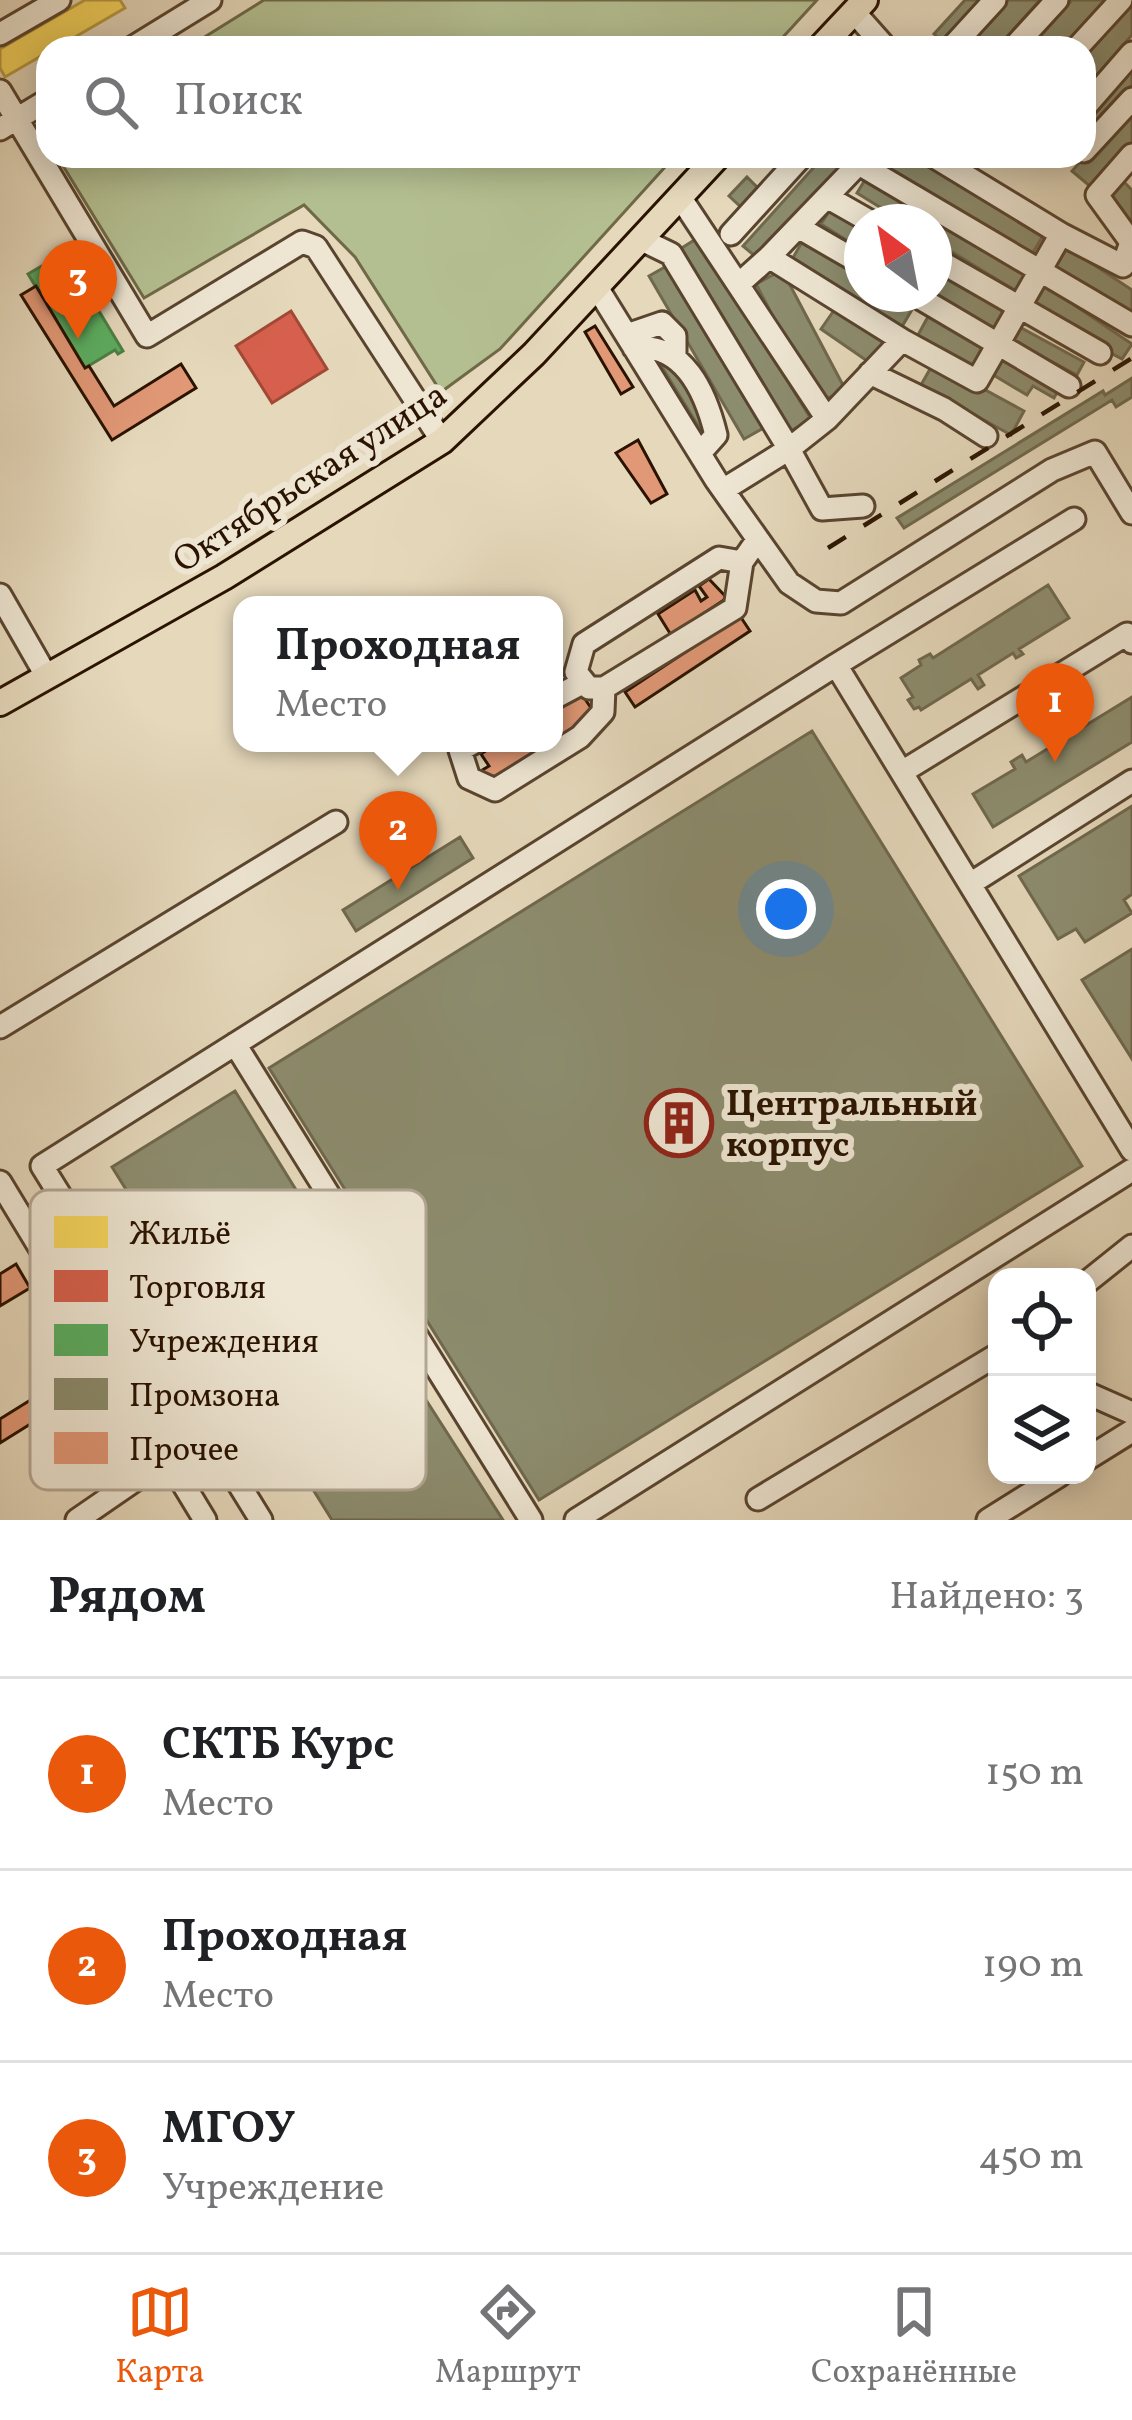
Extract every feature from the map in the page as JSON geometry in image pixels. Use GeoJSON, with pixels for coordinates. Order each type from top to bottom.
{"type":"FeatureCollection","features":[{"type":"Feature","properties":{"kind":"main road"},"geometry":{"type":"LineString","coordinates":[[831,36],[860,6]]}},
{"type":"Feature","properties":{"kind":"main road","name":"Октябрьская улица"},"geometry":{"type":"LineString","coordinates":[[0,704],[224,577],[442,441],[534,354],[707,168]]}},
{"type":"Feature","properties":{"kind":"street"},"geometry":{"type":"LineString","coordinates":[[0,34],[58,0]]}},
{"type":"Feature","properties":{"kind":"street"},"geometry":{"type":"LineString","coordinates":[[152,36],[210,0]]}},
{"type":"Feature","properties":{"kind":"street"},"geometry":{"type":"LineString","coordinates":[[962,36],[995,0]]}},
{"type":"Feature","properties":{"kind":"street"},"geometry":{"type":"LineString","coordinates":[[1024,36],[1057,0]]}},
{"type":"Feature","properties":{"kind":"street"},"geometry":{"type":"LineString","coordinates":[[1088,36],[1121,0]]}},
{"type":"Feature","properties":{"kind":"street"},"geometry":{"type":"LineString","coordinates":[[860,6],[879,36]]}},
{"type":"Feature","properties":{"kind":"street"},"geometry":{"type":"LineString","coordinates":[[1096,94],[1132,53]]}},
{"type":"Feature","properties":{"kind":"street"},"geometry":{"type":"LineString","coordinates":[[0,91],[8,125],[36,168]]}},
{"type":"Feature","properties":{"kind":"street"},"geometry":{"type":"LineString","coordinates":[[1096,138],[1132,99]]}},
{"type":"Feature","properties":{"kind":"street"},"geometry":{"type":"LineString","coordinates":[[8,125],[36,108]]}},
{"type":"Feature","properties":{"kind":"street"},"geometry":{"type":"LineString","coordinates":[[953,168],[1124,266],[1131,242],[1097,195],[1129,166]]}},
{"type":"Feature","properties":{"kind":"street"},"geometry":{"type":"LineString","coordinates":[[36,168],[147,336],[302,242],[316,247],[442,441]]}},
{"type":"Feature","properties":{"kind":"street"},"geometry":{"type":"LineString","coordinates":[[731,234],[794,168]]}},
{"type":"Feature","properties":{"kind":"street"},"geometry":{"type":"LineString","coordinates":[[740,283],[855,168]]}},
{"type":"Feature","properties":{"kind":"street"},"geometry":{"type":"LineString","coordinates":[[876,168],[1132,325]]}},
{"type":"Feature","properties":{"kind":"street"},"geometry":{"type":"LineString","coordinates":[[680,197],[827,418]]}},
{"type":"Feature","properties":{"kind":"street"},"geometry":{"type":"LineString","coordinates":[[827,197],[844,207]]}},
{"type":"Feature","properties":{"kind":"street"},"geometry":{"type":"LineString","coordinates":[[798,227],[844,254]]}},
{"type":"Feature","properties":{"kind":"street"},"geometry":{"type":"LineString","coordinates":[[769,257],[977,381],[1061,234]]}},
{"type":"Feature","properties":{"kind":"street"},"geometry":{"type":"LineString","coordinates":[[640,238],[671,254],[822,509],[863,506]]}},
{"type":"Feature","properties":{"kind":"street"},"geometry":{"type":"LineString","coordinates":[[952,268],[1100,353]]}},
{"type":"Feature","properties":{"kind":"street"},"geometry":{"type":"LineString","coordinates":[[596,286],[723,490],[789,584],[816,601],[841,603],[1052,470],[1095,452],[1132,513]]}},
{"type":"Feature","properties":{"kind":"street"},"geometry":{"type":"LineString","coordinates":[[944,312],[1069,386]]}},
{"type":"Feature","properties":{"kind":"street"},"geometry":{"type":"LineString","coordinates":[[631,342],[662,323],[675,336],[675,355],[707,399],[716,435],[700,453]]}},
{"type":"Feature","properties":{"kind":"street"},"geometry":{"type":"LineString","coordinates":[[723,490],[789,449],[827,418],[902,340]]}},
{"type":"Feature","properties":{"kind":"street"},"geometry":{"type":"LineString","coordinates":[[870,373],[944,409],[986,436]]}},
{"type":"Feature","properties":{"kind":"street"},"geometry":{"type":"LineString","coordinates":[[57,1190],[42,1166],[836,665],[1075,520]]}},
{"type":"Feature","properties":{"kind":"street"},"geometry":{"type":"LineString","coordinates":[[563,695],[594,685],[735,608],[742,562],[758,539]]}},
{"type":"Feature","properties":{"kind":"street"},"geometry":{"type":"LineString","coordinates":[[563,748],[603,712],[594,685],[576,672],[584,644],[719,558],[742,562]]}},
{"type":"Feature","properties":{"kind":"street"},"geometry":{"type":"LineString","coordinates":[[0,596],[47,677]]}},
{"type":"Feature","properties":{"kind":"street"},"geometry":{"type":"LineString","coordinates":[[902,772],[1126,634],[1132,642]]}},
{"type":"Feature","properties":{"kind":"street"},"geometry":{"type":"LineString","coordinates":[[836,665],[1132,1150]]}},
{"type":"Feature","properties":{"kind":"street"},"geometry":{"type":"LineString","coordinates":[[461,752],[470,778],[495,790],[556,752]]}},
{"type":"Feature","properties":{"kind":"street"},"geometry":{"type":"LineString","coordinates":[[970,884],[1132,781]]}},
{"type":"Feature","properties":{"kind":"street"},"geometry":{"type":"LineString","coordinates":[[0,1027],[336,822]]}},
{"type":"Feature","properties":{"kind":"street"},"geometry":{"type":"LineString","coordinates":[[235,1044],[326,1190]]}},
{"type":"Feature","properties":{"kind":"street"},"geometry":{"type":"LineString","coordinates":[[576,1520],[1132,1170]]}},
{"type":"Feature","properties":{"kind":"street"},"geometry":{"type":"LineString","coordinates":[[0,1182],[30,1232]]}},
{"type":"Feature","properties":{"kind":"street"},"geometry":{"type":"LineString","coordinates":[[1096,1275],[1132,1246]]}},
{"type":"Feature","properties":{"kind":"street"},"geometry":{"type":"LineString","coordinates":[[426,1351],[531,1520]]}},
{"type":"Feature","properties":{"kind":"street"},"geometry":{"type":"LineString","coordinates":[[758,1498],[988,1360]]}},
{"type":"Feature","properties":{"kind":"street"},"geometry":{"type":"LineString","coordinates":[[1096,1397],[1132,1413]]}},
{"type":"Feature","properties":{"kind":"street"},"geometry":{"type":"LineString","coordinates":[[1096,1453],[1132,1431]]}},
{"type":"Feature","properties":{"kind":"street"},"geometry":{"type":"LineString","coordinates":[[988,1520],[1046,1484]]}},
{"type":"Feature","properties":{"kind":"street"},"geometry":{"type":"LineString","coordinates":[[77,1520],[121,1490]]}},
{"type":"Feature","properties":{"kind":"street"},"geometry":{"type":"LineString","coordinates":[[187,1490],[205,1520]]}},
{"type":"Feature","properties":{"kind":"street"},"geometry":{"type":"LineString","coordinates":[[242,1490],[261,1520]]}},
{"type":"Feature","properties":{"kind":"green space"},"geometry":{"type":"Polygon","coordinates":[[[264,0],[817,0],[784,36],[206,36],[264,0]]]}},
{"type":"Feature","properties":{"kind":"green space"},"geometry":{"type":"Polygon","coordinates":[[[64,168],[664,168],[500,349],[441,392],[355,257],[304,205],[144,298],[64,168]]]}},
{"type":"Feature","properties":{"kind":"building: Жильё"},"geometry":{"type":"Polygon","coordinates":[[[85,0],[120,0],[125,8],[77,36],[36,36],[36,59],[5,77],[0,49],[85,0]]]}},
{"type":"Feature","properties":{"kind":"building: Торговля"},"geometry":{"type":"Polygon","coordinates":[[[291,311],[327,369],[272,403],[236,346],[291,311]]]}},
{"type":"Feature","properties":{"kind":"building: Учреждения"},"geometry":{"type":"Polygon","coordinates":[[[64,253],[123,351],[115,350],[85,368],[28,274],[64,253]]]}},
{"type":"Feature","properties":{"kind":"building: Промзона"},"geometry":{"type":"Polygon","coordinates":[[[965,0],[984,0],[952,36],[934,34],[965,0]]]}},
{"type":"Feature","properties":{"kind":"building: Промзона"},"geometry":{"type":"Polygon","coordinates":[[[1006,0],[1040,0],[1008,36],[974,36],[1006,0]]]}},
{"type":"Feature","properties":{"kind":"building: Промзона"},"geometry":{"type":"Polygon","coordinates":[[[1072,0],[1108,0],[1076,36],[1040,36],[1072,0]]]}},
{"type":"Feature","properties":{"kind":"building: Промзона"},"geometry":{"type":"Polygon","coordinates":[[[1132,0],[1132,35],[1096,76],[1096,40],[1132,0]]]}},
{"type":"Feature","properties":{"kind":"building: Промзона"},"geometry":{"type":"Polygon","coordinates":[[[1132,62],[1132,85],[1096,126],[1096,103],[1132,62]]]}},
{"type":"Feature","properties":{"kind":"building: Промзона"},"geometry":{"type":"Polygon","coordinates":[[[1132,105],[1132,143],[1092,188],[1072,171],[1096,168],[1096,145],[1132,105]]]}},
{"type":"Feature","properties":{"kind":"building: Промзона"},"geometry":{"type":"Polygon","coordinates":[[[813,168],[847,168],[762,262],[743,246],[813,168]]]}},
{"type":"Feature","properties":{"kind":"building: Промзона"},"geometry":{"type":"Polygon","coordinates":[[[885,168],[933,168],[1044,234],[1031,256],[952,208],[952,204],[885,168]]]}},
{"type":"Feature","properties":{"kind":"building: Промзона"},"geometry":{"type":"Polygon","coordinates":[[[871,170],[926,204],[875,204],[857,193],[871,170]]]}},
{"type":"Feature","properties":{"kind":"building: Промзона"},"geometry":{"type":"Polygon","coordinates":[[[747,177],[759,189],[742,208],[729,196],[747,177]]]}},
{"type":"Feature","properties":{"kind":"building: Промзона"},"geometry":{"type":"Polygon","coordinates":[[[1123,181],[1132,190],[1132,231],[1103,199],[1123,181]]]}},
{"type":"Feature","properties":{"kind":"building: Промзона"},"geometry":{"type":"Polygon","coordinates":[[[836,201],[844,207],[844,239],[821,224],[836,201]]]}},
{"type":"Feature","properties":{"kind":"building: Промзона"},"geometry":{"type":"Polygon","coordinates":[[[952,220],[1030,268],[1016,291],[952,252],[952,220]]]}},
{"type":"Feature","properties":{"kind":"building: Промзона"},"geometry":{"type":"Polygon","coordinates":[[[699,237],[811,419],[789,432],[677,251],[699,237]]]}},
{"type":"Feature","properties":{"kind":"building: Промзона"},"geometry":{"type":"Polygon","coordinates":[[[802,242],[844,266],[844,296],[790,263],[802,242]]]}},
{"type":"Feature","properties":{"kind":"building: Промзона"},"geometry":{"type":"Polygon","coordinates":[[[1064,245],[1132,290],[1132,323],[1049,268],[1064,245]]]}},
{"type":"Feature","properties":{"kind":"building: Промзона"},"geometry":{"type":"Polygon","coordinates":[[[672,263],[767,426],[744,439],[649,276],[672,263]]]}},
{"type":"Feature","properties":{"kind":"building: Промзона"},"geometry":{"type":"Polygon","coordinates":[[[782,270],[845,389],[819,403],[756,284],[782,270]]]}},
{"type":"Feature","properties":{"kind":"building: Промзона"},"geometry":{"type":"Polygon","coordinates":[[[952,273],[1009,308],[994,332],[952,306],[952,273]]]}},
{"type":"Feature","properties":{"kind":"building: Промзона"},"geometry":{"type":"Polygon","coordinates":[[[1043,284],[1132,344],[1122,359],[1027,308],[1043,284]]]}},
{"type":"Feature","properties":{"kind":"building: Промзона"},"geometry":{"type":"Polygon","coordinates":[[[837,306],[889,342],[873,365],[821,329],[837,306]]]}},
{"type":"Feature","properties":{"kind":"building: Промзона"},"geometry":{"type":"Polygon","coordinates":[[[870,312],[911,312],[900,330],[870,312]]]}},
{"type":"Feature","properties":{"kind":"building: Промзона"},"geometry":{"type":"Polygon","coordinates":[[[930,313],[991,346],[979,368],[918,335],[930,313]]]}},
{"type":"Feature","properties":{"kind":"building: Промзона"},"geometry":{"type":"Polygon","coordinates":[[[1016,325],[1084,362],[1077,375],[1009,339],[1016,325]]]}},
{"type":"Feature","properties":{"kind":"building: Промзона"},"geometry":{"type":"Polygon","coordinates":[[[1003,350],[1061,385],[1054,398],[1033,386],[1027,395],[990,373],[1003,350]]]}},
{"type":"Feature","properties":{"kind":"building: Промзона"},"geometry":{"type":"Polygon","coordinates":[[[675,359],[713,421],[700,429],[662,367],[675,359]]]}},
{"type":"Feature","properties":{"kind":"building: Промзона"},"geometry":{"type":"Polygon","coordinates":[[[934,362],[1024,411],[1011,435],[921,385],[934,362]]]}},
{"type":"Feature","properties":{"kind":"building: Промзона"},"geometry":{"type":"Polygon","coordinates":[[[1132,378],[1132,397],[1116,407],[1112,400],[904,528],[897,518],[1103,391],[1105,395],[1132,378]]]}},
{"type":"Feature","properties":{"kind":"building: Промзона"},"geometry":{"type":"Polygon","coordinates":[[[1048,585],[1069,618],[1019,649],[1023,654],[1016,658],[1013,653],[978,675],[984,685],[978,689],[971,679],[921,710],[914,709],[908,700],[913,697],[901,678],[921,665],[919,660],[930,654],[933,658],[1048,585]]]}},
{"type":"Feature","properties":{"kind":"building: Промзона"},"geometry":{"type":"Polygon","coordinates":[[[1132,697],[1132,742],[993,827],[973,794],[1015,769],[1011,762],[1022,755],[1026,762],[1132,697]]]}},
{"type":"Feature","properties":{"kind":"building: Промзона","name":"Центральный корпус"},"geometry":{"type":"Polygon","coordinates":[[[812,731],[1082,1166],[539,1500],[426,1319],[426,1190],[345,1190],[269,1068],[812,731]]]}},
{"type":"Feature","properties":{"kind":"building: Промзона"},"geometry":{"type":"Polygon","coordinates":[[[1132,806],[1132,894],[1124,900],[1132,913],[1085,942],[1076,929],[1058,939],[1019,876],[1132,806]]]}},
{"type":"Feature","properties":{"kind":"building: Промзона"},"geometry":{"type":"Polygon","coordinates":[[[460,837],[473,858],[356,931],[343,910],[460,837]]]}},
{"type":"Feature","properties":{"kind":"building: Промзона"},"geometry":{"type":"Polygon","coordinates":[[[1132,949],[1132,1059],[1082,980],[1132,949]]]}},
{"type":"Feature","properties":{"kind":"building: Промзона"},"geometry":{"type":"Polygon","coordinates":[[[235,1091],[296,1190],[126,1190],[112,1167],[235,1091]]]}},
{"type":"Feature","properties":{"kind":"building: Промзона"},"geometry":{"type":"Polygon","coordinates":[[[426,1400],[503,1520],[332,1520],[313,1490],[426,1490],[426,1400]]]}},
{"type":"Feature","properties":{"kind":"building: Прочее"},"geometry":{"type":"Polygon","coordinates":[[[36,286],[85,368],[89,366],[114,406],[181,364],[196,388],[112,440],[21,295],[36,286]]]}},
{"type":"Feature","properties":{"kind":"building: Прочее"},"geometry":{"type":"Polygon","coordinates":[[[595,326],[633,387],[621,394],[585,332],[595,326]]]}},
{"type":"Feature","properties":{"kind":"building: Прочее"},"geometry":{"type":"Polygon","coordinates":[[[638,440],[667,494],[651,503],[616,453],[638,440]]]}},
{"type":"Feature","properties":{"kind":"building: Прочее"},"geometry":{"type":"Polygon","coordinates":[[[709,579],[727,598],[671,635],[658,614],[695,590],[701,601],[707,597],[699,586],[709,579]]]}},
{"type":"Feature","properties":{"kind":"building: Прочее"},"geometry":{"type":"Polygon","coordinates":[[[740,616],[750,631],[635,707],[625,692],[740,616]]]}},
{"type":"Feature","properties":{"kind":"building: Прочее"},"geometry":{"type":"Polygon","coordinates":[[[581,693],[595,714],[563,734],[563,704],[581,693]]]}},
{"type":"Feature","properties":{"kind":"building: Прочее"},"geometry":{"type":"Polygon","coordinates":[[[535,752],[486,783],[479,772],[489,766],[481,754],[535,752]]]}},
{"type":"Feature","properties":{"kind":"building: Прочее"},"geometry":{"type":"Polygon","coordinates":[[[16,1264],[30,1288],[0,1306],[0,1274],[16,1264]]]}},
{"type":"Feature","properties":{"kind":"building: Прочее"},"geometry":{"type":"Polygon","coordinates":[[[30,1400],[30,1424],[0,1443],[0,1419],[30,1400]]]}},
{"type":"Feature","properties":{"kind":"railway"},"geometry":{"type":"LineString","coordinates":[[828,548],[1132,358]]}},
{"type":"Feature","properties":{"kind":"place","name":"МГОУ"},"geometry":{"type":"Point","coordinates":[78,339]}},
{"type":"Feature","properties":{"kind":"place","name":"СКТБ Курс"},"geometry":{"type":"Point","coordinates":[1055,762]}},
{"type":"Feature","properties":{"kind":"place","name":"Проходная"},"geometry":{"type":"Point","coordinates":[398,890]}},
{"type":"Feature","properties":{"kind":"place","name":"Центральный корпус"},"geometry":{"type":"Point","coordinates":[679,1123]}}]}
